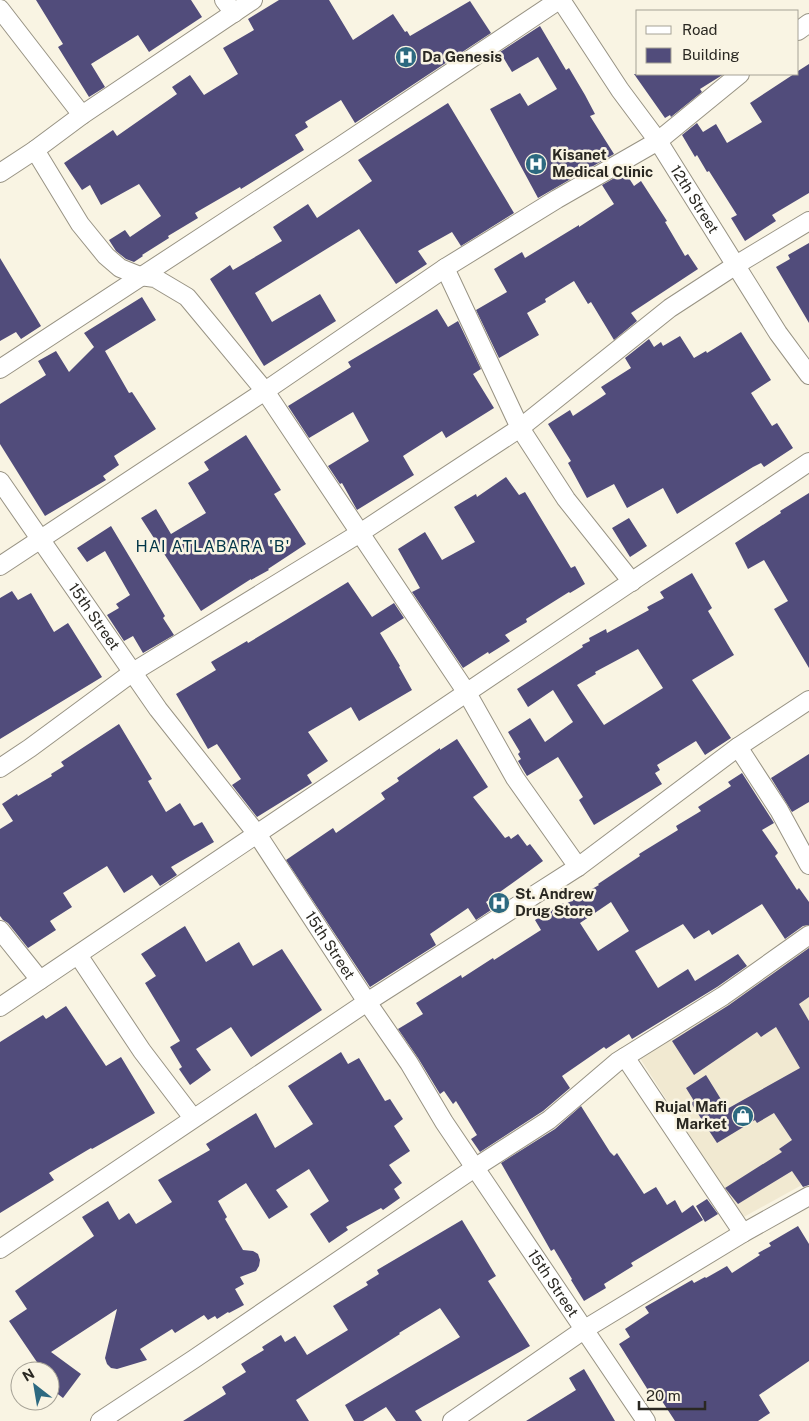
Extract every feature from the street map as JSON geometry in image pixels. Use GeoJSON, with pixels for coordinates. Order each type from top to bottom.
{"type":"FeatureCollection","features":[{"type":"Feature","properties":{"kind":"street"},"geometry":{"type":"LineString","coordinates":[[0,173],[35,150],[229,7],[253,0]]}},
{"type":"Feature","properties":{"kind":"street"},"geometry":{"type":"LineString","coordinates":[[0,369],[560,0]]}},
{"type":"Feature","properties":{"kind":"street","name":"12th Street"},"geometry":{"type":"LineString","coordinates":[[560,0],[620,90],[658,140],[778,333],[809,375]]}},
{"type":"Feature","properties":{"kind":"street"},"geometry":{"type":"LineString","coordinates":[[0,9],[82,114]]}},
{"type":"Feature","properties":{"kind":"street"},"geometry":{"type":"LineString","coordinates":[[0,566],[265,391],[445,268],[658,140],[739,75]]}},
{"type":"Feature","properties":{"kind":"street"},"geometry":{"type":"LineString","coordinates":[[35,150],[80,224],[106,256],[120,268],[140,276],[155,278],[187,297],[265,391],[467,693],[515,778],[578,867]]}},
{"type":"Feature","properties":{"kind":"street"},"geometry":{"type":"LineString","coordinates":[[0,768],[133,672],[360,533],[520,428],[670,308],[809,221]]}},
{"type":"Feature","properties":{"kind":"street"},"geometry":{"type":"LineString","coordinates":[[445,268],[520,428],[566,499],[632,582]]}},
{"type":"Feature","properties":{"kind":"street"},"geometry":{"type":"LineString","coordinates":[[0,1007],[809,462]]}},
{"type":"Feature","properties":{"kind":"street","name":"15th Street"},"geometry":{"type":"LineString","coordinates":[[0,480],[158,709],[257,834],[409,1063],[444,1122],[646,1421]]}},
{"type":"Feature","properties":{"kind":"street"},"geometry":{"type":"LineString","coordinates":[[0,1249],[367,1002],[578,867],[738,747],[809,700]]}},
{"type":"Feature","properties":{"kind":"street"},"geometry":{"type":"LineString","coordinates":[[738,747],[779,810],[809,865]]}},
{"type":"Feature","properties":{"kind":"street"},"geometry":{"type":"LineString","coordinates":[[0,930],[40,980]]}},
{"type":"Feature","properties":{"kind":"street"},"geometry":{"type":"LineString","coordinates":[[100,1421],[476,1167],[549,1120],[617,1062],[723,996],[809,935]]}},
{"type":"Feature","properties":{"kind":"street"},"geometry":{"type":"LineString","coordinates":[[78,955],[142,1051],[194,1118]]}},
{"type":"Feature","properties":{"kind":"street"},"geometry":{"type":"LineString","coordinates":[[625,1057],[743,1233]]}},
{"type":"Feature","properties":{"kind":"street"},"geometry":{"type":"LineString","coordinates":[[452,1421],[585,1329],[743,1233],[808,1198]]}},
{"type":"Feature","properties":{"kind":"shaded area","name":"Rujal Mafi Market"},"geometry":{"type":"Polygon","coordinates":[[[809,934],[809,1181],[742,1218],[636,1052],[809,934]]]}},
{"type":"Feature","properties":{"kind":"building"},"geometry":{"type":"Polygon","coordinates":[[[36,0],[191,0],[202,17],[149,52],[138,35],[91,64],[105,87],[89,97],[58,47],[63,44],[36,0]]]}},
{"type":"Feature","properties":{"kind":"building"},"geometry":{"type":"Polygon","coordinates":[[[279,0],[329,0],[353,40],[393,14],[405,32],[407,31],[410,36],[470,1],[491,33],[355,123],[341,100],[305,122],[308,127],[295,135],[304,150],[241,189],[240,187],[195,213],[198,218],[168,236],[169,238],[134,262],[126,259],[116,251],[109,240],[125,230],[130,237],[161,216],[139,184],[101,205],[90,185],[82,190],[64,163],[113,130],[117,136],[177,94],[172,87],[190,75],[204,95],[238,74],[223,48],[254,30],[248,19],[279,0]]]}},
{"type":"Feature","properties":{"kind":"building"},"geometry":{"type":"Polygon","coordinates":[[[540,26],[566,70],[569,68],[585,95],[595,114],[590,116],[614,154],[538,198],[490,109],[520,93],[528,106],[557,89],[538,57],[512,72],[500,52],[540,26]]]}},
{"type":"Feature","properties":{"kind":"building"},"geometry":{"type":"Polygon","coordinates":[[[809,64],[809,193],[772,215],[776,221],[745,241],[731,218],[737,215],[709,171],[707,172],[697,155],[695,157],[682,135],[697,123],[703,132],[716,124],[727,143],[762,122],[750,103],[792,75],[799,75],[799,70],[809,64]]]}},
{"type":"Feature","properties":{"kind":"building"},"geometry":{"type":"Polygon","coordinates":[[[634,74],[722,75],[700,89],[702,92],[671,117],[670,115],[665,118],[634,74]]]}},
{"type":"Feature","properties":{"kind":"building"},"geometry":{"type":"Polygon","coordinates":[[[448,103],[514,213],[461,246],[452,232],[418,251],[427,264],[396,284],[359,229],[255,293],[272,322],[320,294],[336,321],[264,366],[210,279],[230,265],[233,270],[282,241],[273,227],[308,204],[317,218],[372,181],[358,160],[448,103]]]}},
{"type":"Feature","properties":{"kind":"building"},"geometry":{"type":"Polygon","coordinates":[[[625,172],[634,186],[641,181],[667,221],[665,222],[685,256],[688,254],[698,269],[631,313],[637,321],[614,340],[591,302],[588,304],[574,281],[545,299],[546,302],[527,313],[539,335],[499,358],[476,310],[507,292],[494,269],[522,252],[525,258],[579,225],[579,227],[614,204],[602,185],[625,172]]]}},
{"type":"Feature","properties":{"kind":"building"},"geometry":{"type":"Polygon","coordinates":[[[809,243],[809,323],[776,267],[790,259],[788,255],[809,243]]]}},
{"type":"Feature","properties":{"kind":"building"},"geometry":{"type":"Polygon","coordinates":[[[0,258],[41,326],[21,339],[16,332],[0,341],[0,258]]]}},
{"type":"Feature","properties":{"kind":"building"},"geometry":{"type":"Polygon","coordinates":[[[142,297],[156,320],[105,351],[129,393],[132,392],[156,429],[114,456],[119,465],[103,476],[106,480],[45,516],[0,444],[0,404],[46,375],[38,361],[56,351],[69,372],[94,347],[84,333],[142,297]]]}},
{"type":"Feature","properties":{"kind":"building"},"geometry":{"type":"Polygon","coordinates":[[[437,309],[448,327],[458,321],[481,369],[473,374],[494,408],[446,438],[442,431],[403,456],[414,475],[357,510],[342,483],[340,484],[328,466],[369,441],[353,412],[309,438],[288,406],[351,367],[348,362],[437,309]]]}},
{"type":"Feature","properties":{"kind":"building"},"geometry":{"type":"Polygon","coordinates":[[[741,332],[771,380],[751,393],[772,426],[777,423],[793,448],[764,467],[761,463],[753,467],[677,514],[663,488],[627,508],[614,484],[587,498],[568,463],[571,461],[548,424],[570,410],[573,416],[606,394],[601,387],[631,368],[625,358],[649,339],[654,347],[661,342],[663,346],[680,336],[694,358],[706,351],[707,353],[741,332]]]}},
{"type":"Feature","properties":{"kind":"building"},"geometry":{"type":"Polygon","coordinates":[[[246,435],[281,490],[274,494],[306,544],[269,570],[251,579],[201,611],[141,518],[156,509],[171,534],[206,513],[188,483],[209,470],[204,462],[246,435]]]}},
{"type":"Feature","properties":{"kind":"building"},"geometry":{"type":"Polygon","coordinates":[[[506,477],[519,495],[525,492],[571,568],[575,566],[585,584],[526,619],[527,622],[505,635],[510,641],[463,668],[412,592],[420,588],[398,549],[425,532],[442,560],[475,542],[454,507],[476,494],[477,497],[506,477]]]}},
{"type":"Feature","properties":{"kind":"building"},"geometry":{"type":"Polygon","coordinates":[[[809,493],[809,668],[774,609],[788,601],[764,560],[748,569],[735,543],[809,493]]]}},
{"type":"Feature","properties":{"kind":"building"},"geometry":{"type":"Polygon","coordinates":[[[629,518],[647,546],[630,557],[612,528],[629,518]]]}},
{"type":"Feature","properties":{"kind":"building"},"geometry":{"type":"Polygon","coordinates":[[[111,526],[165,616],[163,618],[174,635],[143,653],[133,636],[124,641],[107,615],[119,608],[116,604],[130,595],[105,551],[87,562],[77,548],[111,526]]]}},
{"type":"Feature","properties":{"kind":"building"},"geometry":{"type":"Polygon","coordinates":[[[692,573],[712,608],[708,611],[734,655],[692,680],[731,738],[705,755],[696,741],[657,765],[660,770],[655,773],[662,784],[594,825],[579,800],[583,797],[558,757],[527,776],[518,761],[521,759],[518,754],[520,752],[508,732],[530,718],[545,742],[573,722],[553,690],[528,707],[517,689],[583,647],[582,645],[590,641],[589,638],[606,629],[607,633],[649,610],[647,607],[664,598],[660,592],[692,573]],[[638,649],[595,672],[596,674],[577,685],[604,725],[663,688],[638,649]]]}},
{"type":"Feature","properties":{"kind":"building"},"geometry":{"type":"Polygon","coordinates":[[[348,582],[372,617],[394,603],[404,618],[380,633],[412,690],[359,721],[351,707],[308,732],[328,761],[307,775],[312,783],[257,817],[232,785],[241,779],[217,744],[208,749],[176,694],[216,670],[211,662],[247,641],[248,643],[348,582]]]}},
{"type":"Feature","properties":{"kind":"building"},"geometry":{"type":"Polygon","coordinates":[[[12,591],[18,600],[31,593],[54,632],[68,623],[102,677],[0,739],[0,598],[12,591]]]}},
{"type":"Feature","properties":{"kind":"building"},"geometry":{"type":"Polygon","coordinates":[[[119,724],[152,779],[148,781],[166,812],[180,803],[194,826],[202,822],[214,842],[171,867],[177,875],[160,886],[152,875],[124,893],[107,866],[63,893],[72,907],[50,921],[56,930],[28,948],[0,916],[0,829],[13,821],[2,804],[52,776],[51,774],[64,766],[61,762],[119,724]]]}},
{"type":"Feature","properties":{"kind":"building"},"geometry":{"type":"Polygon","coordinates":[[[457,739],[488,787],[473,797],[505,838],[509,836],[511,839],[518,834],[527,846],[530,844],[543,861],[486,902],[491,910],[476,920],[468,908],[430,934],[436,945],[370,987],[286,860],[333,828],[336,833],[385,799],[381,793],[399,781],[397,778],[440,748],[440,750],[457,739]]]}},
{"type":"Feature","properties":{"kind":"building"},"geometry":{"type":"Polygon","coordinates":[[[809,754],[809,802],[792,812],[771,778],[809,754]]]}},
{"type":"Feature","properties":{"kind":"building"},"geometry":{"type":"Polygon","coordinates":[[[742,773],[774,823],[762,830],[778,853],[775,856],[797,890],[799,888],[809,902],[809,925],[803,926],[785,939],[762,904],[712,935],[709,930],[694,939],[683,924],[635,951],[658,988],[688,969],[695,981],[738,954],[747,966],[717,987],[632,1039],[629,1034],[606,1049],[604,1047],[562,1076],[570,1088],[543,1111],[480,1152],[471,1139],[477,1135],[456,1101],[453,1104],[444,1091],[440,1094],[398,1029],[423,1014],[416,1003],[461,975],[462,978],[493,958],[494,960],[541,930],[535,920],[599,885],[640,856],[639,854],[678,830],[676,826],[701,811],[698,807],[731,786],[728,782],[742,773]],[[611,902],[580,923],[598,951],[629,931],[611,902]]]}},
{"type":"Feature","properties":{"kind":"building"},"geometry":{"type":"Polygon","coordinates":[[[185,926],[206,962],[239,942],[253,966],[282,949],[322,1010],[251,1057],[231,1027],[196,1049],[211,1070],[190,1085],[179,1069],[182,1067],[170,1047],[180,1041],[145,983],[156,976],[141,954],[185,926]]]}},
{"type":"Feature","properties":{"kind":"building"},"geometry":{"type":"Polygon","coordinates":[[[809,948],[809,997],[799,1004],[809,1021],[809,1185],[803,1187],[792,1171],[738,1204],[725,1188],[782,1152],[779,1149],[792,1140],[774,1113],[757,1123],[755,1120],[717,1143],[691,1103],[694,1101],[686,1088],[706,1075],[727,1109],[800,1068],[776,1027],[761,1037],[757,1032],[694,1075],[672,1041],[729,1005],[809,948]]]}},
{"type":"Feature","properties":{"kind":"building"},"geometry":{"type":"Polygon","coordinates":[[[66,1006],[106,1066],[121,1057],[155,1113],[49,1173],[54,1180],[0,1213],[0,1042],[43,1015],[46,1019],[66,1006]]]}},
{"type":"Feature","properties":{"kind":"building"},"geometry":{"type":"Polygon","coordinates":[[[341,1052],[348,1064],[359,1058],[385,1101],[390,1099],[403,1119],[394,1126],[410,1151],[389,1165],[402,1183],[394,1189],[400,1198],[383,1210],[381,1208],[346,1227],[348,1230],[329,1243],[310,1214],[329,1201],[309,1169],[276,1190],[288,1207],[269,1219],[246,1183],[218,1201],[227,1217],[225,1219],[243,1250],[253,1251],[258,1254],[260,1260],[256,1271],[240,1277],[244,1284],[235,1289],[244,1305],[217,1319],[215,1316],[208,1320],[204,1315],[175,1333],[172,1329],[140,1349],[147,1360],[117,1369],[111,1368],[105,1358],[117,1309],[51,1352],[81,1374],[63,1398],[60,1396],[60,1361],[36,1361],[9,1321],[27,1309],[15,1291],[94,1236],[82,1217],[108,1201],[119,1220],[129,1213],[136,1224],[172,1202],[158,1180],[210,1150],[206,1144],[256,1113],[275,1148],[313,1124],[288,1086],[341,1052]]]}},
{"type":"Feature","properties":{"kind":"building"},"geometry":{"type":"Polygon","coordinates":[[[581,1106],[610,1152],[614,1156],[617,1153],[644,1194],[656,1187],[667,1205],[675,1200],[682,1213],[693,1205],[703,1220],[631,1263],[633,1266],[604,1284],[606,1288],[584,1301],[554,1249],[551,1251],[501,1163],[555,1129],[581,1106]]]}},
{"type":"Feature","properties":{"kind":"building"},"geometry":{"type":"Polygon","coordinates":[[[707,1199],[718,1214],[705,1222],[696,1206],[707,1199]]]}},
{"type":"Feature","properties":{"kind":"building"},"geometry":{"type":"Polygon","coordinates":[[[462,1220],[496,1276],[488,1281],[530,1346],[415,1411],[422,1421],[396,1421],[386,1407],[363,1421],[354,1421],[345,1405],[460,1337],[440,1308],[296,1400],[309,1421],[183,1421],[226,1394],[222,1387],[246,1372],[241,1364],[264,1350],[262,1347],[281,1335],[285,1342],[295,1336],[307,1355],[348,1330],[333,1306],[368,1285],[366,1282],[379,1274],[377,1270],[462,1220]]]}},
{"type":"Feature","properties":{"kind":"building"},"geometry":{"type":"Polygon","coordinates":[[[798,1226],[809,1244],[809,1361],[759,1395],[770,1413],[758,1421],[675,1421],[658,1395],[653,1398],[619,1344],[630,1337],[625,1329],[649,1313],[645,1307],[692,1280],[694,1283],[727,1266],[732,1273],[760,1255],[758,1253],[771,1246],[769,1243],[798,1226]]]}},
{"type":"Feature","properties":{"kind":"building"},"geometry":{"type":"Polygon","coordinates":[[[584,1369],[615,1421],[526,1421],[576,1390],[569,1378],[584,1369]]]}},
{"type":"Feature","properties":{"kind":"place","name":"Da Genesis"},"geometry":{"type":"Point","coordinates":[406,57]}},
{"type":"Feature","properties":{"kind":"place","name":"Kisanet Medical Clinic"},"geometry":{"type":"Point","coordinates":[536,164]}},
{"type":"Feature","properties":{"kind":"place","name":"St. Andrew Drug Store"},"geometry":{"type":"Point","coordinates":[499,903]}},
{"type":"Feature","properties":{"kind":"place","name":"Rujal Mafi Market"},"geometry":{"type":"Point","coordinates":[743,1116]}},
{"type":"Feature","properties":{"kind":"district","name":"HAI ATLABARA 'B'"},"geometry":{"type":"Point","coordinates":[213,546]}}]}
